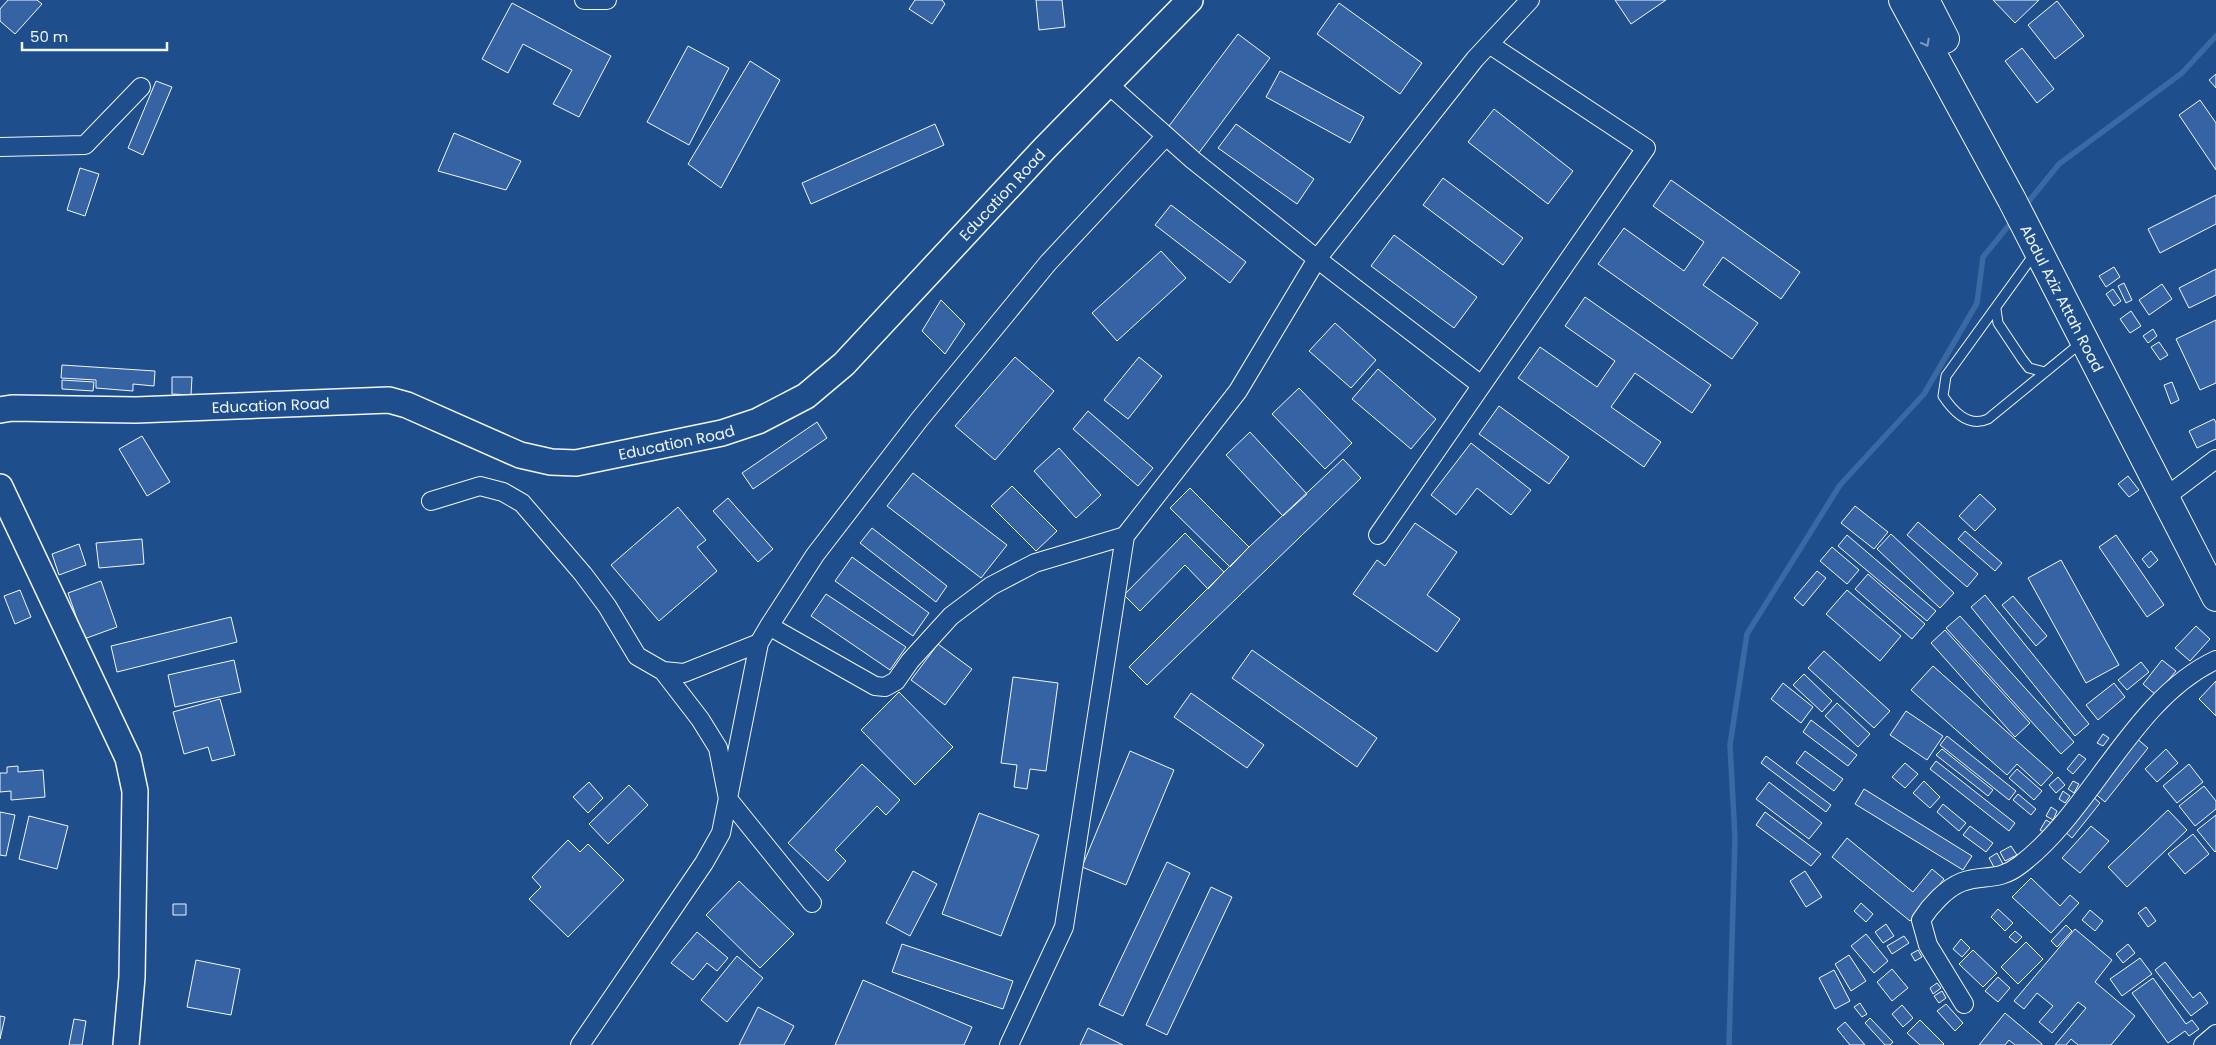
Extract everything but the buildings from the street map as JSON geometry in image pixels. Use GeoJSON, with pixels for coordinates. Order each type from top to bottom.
{"type":"FeatureCollection","features":[{"type":"Feature","properties":{"kind":"highway","name":"Abdul Aziz Attah Road"},"geometry":{"type":"LineString","coordinates":[[1903,0],[2022,206],[2036,251],[2083,342],[2170,494],[2216,564]]}},
{"type":"Feature","properties":{"kind":"highway","name":"Abdul Aziz Attah Road"},"geometry":{"type":"LineString","coordinates":[[1925,0],[2022,206],[2170,494],[2216,597]]}},
{"type":"Feature","properties":{"kind":"street"},"geometry":{"type":"LineString","coordinates":[[584,0],[607,0]]}},
{"type":"Feature","properties":{"kind":"street","name":"Education Road"},"geometry":{"type":"LineString","coordinates":[[0,410],[12,408],[136,410],[389,400],[407,405],[520,455],[551,462],[576,463],[722,433],[758,422],[806,396],[844,364],[1045,148],[1190,0]]}},
{"type":"Feature","properties":{"kind":"street"},"geometry":{"type":"LineString","coordinates":[[1009,1045],[1064,927],[1125,536],[1238,391],[1317,259],[1489,44],[1530,0]]}},
{"type":"Feature","properties":{"kind":"street"},"geometry":{"type":"LineString","coordinates":[[1378,535],[1646,148],[1489,44]]}},
{"type":"Feature","properties":{"kind":"street"},"geometry":{"type":"LineString","coordinates":[[1108,84],[1166,136],[1317,259],[1481,385]]}},
{"type":"Feature","properties":{"kind":"street"},"geometry":{"type":"LineString","coordinates":[[0,147],[85,145],[141,88]]}},
{"type":"Feature","properties":{"kind":"street"},"geometry":{"type":"LineString","coordinates":[[580,1045],[704,862],[721,833],[759,643],[814,555],[919,420],[1048,263],[1166,136]]}},
{"type":"Feature","properties":{"kind":"street"},"geometry":{"type":"LineString","coordinates":[[2170,494],[2216,458]]}},
{"type":"Feature","properties":{"kind":"street"},"geometry":{"type":"LineString","coordinates":[[431,501],[480,486],[503,492],[522,503],[584,574],[607,606],[636,656],[664,672],[700,719],[718,748],[728,799],[812,902]]}},
{"type":"Feature","properties":{"kind":"street"},"geometry":{"type":"LineString","coordinates":[[1,494],[128,758],[135,791],[132,978],[126,1045]]}},
{"type":"Feature","properties":{"kind":"street"},"geometry":{"type":"LineString","coordinates":[[769,626],[875,686],[885,687],[896,681],[910,661],[951,616],[991,586],[1035,563],[1125,536]]}},
{"type":"Feature","properties":{"kind":"street"},"geometry":{"type":"LineString","coordinates":[[664,672],[684,673],[759,643]]}},
{"type":"Feature","properties":{"kind":"street"},"geometry":{"type":"LineString","coordinates":[[1964,1004],[1928,945],[1921,920],[1931,903],[1962,882],[2001,877],[2019,866],[2068,817],[2108,763],[2151,712],[2174,689],[2204,666],[2216,660]]}},
{"type":"Feature","properties":{"kind":"street"},"geometry":{"type":"LineString","coordinates":[[2204,1045],[2216,1034]]}},
{"type":"Feature","properties":{"kind":"lane"},"geometry":{"type":"LineString","coordinates":[[2036,251],[1946,376],[1942,396],[1952,410],[1962,417],[1980,422],[1988,419],[2083,342]]}},
{"type":"Feature","properties":{"kind":"lane"},"geometry":{"type":"LineString","coordinates":[[1996,309],[1998,323],[2029,368],[2046,372]]}},
{"type":"Feature","properties":{"kind":"waterway"},"geometry":{"type":"LineString","coordinates":[[2025,206],[2059,164],[2182,73],[2216,36]]}},
{"type":"Feature","properties":{"kind":"waterway"},"geometry":{"type":"LineString","coordinates":[[1729,1045],[1735,838],[1730,745],[1747,634],[1840,485],[1924,394],[1977,303],[1983,257],[2014,219]]}}]}
